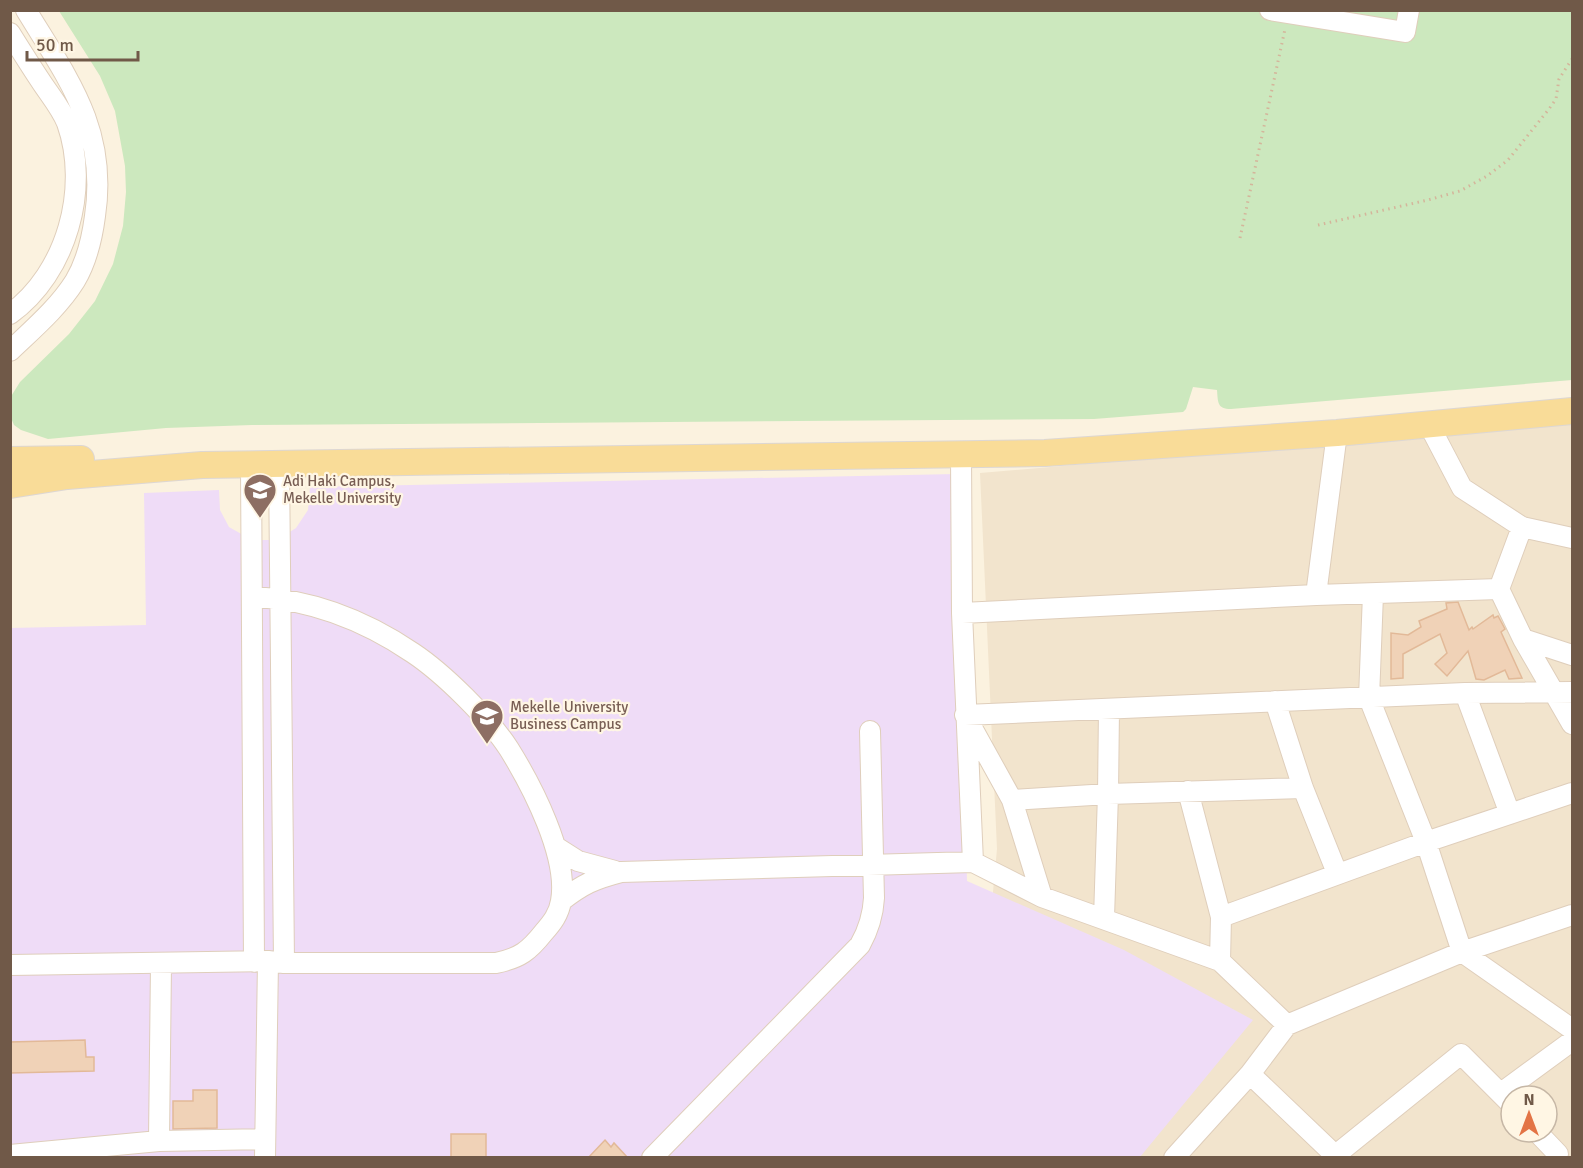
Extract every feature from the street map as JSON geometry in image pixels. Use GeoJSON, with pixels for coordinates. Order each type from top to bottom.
{"type":"FeatureCollection","features":[{"type":"Feature","properties":{"kind":"main road"},"geometry":{"type":"LineString","coordinates":[[10,460],[53,461],[199,450],[698,446],[1049,439],[1572,395]]}},
{"type":"Feature","properties":{"kind":"main road"},"geometry":{"type":"LineString","coordinates":[[10,485],[67,476],[202,465],[961,455],[1133,448],[1337,433],[1572,411]]}},
{"type":"Feature","properties":{"kind":"street"},"geometry":{"type":"LineString","coordinates":[[10,351],[62,298],[82,267],[93,232],[97,195],[97,164],[93,137],[86,115],[67,77],[26,10]]}},
{"type":"Feature","properties":{"kind":"street"},"geometry":{"type":"LineString","coordinates":[[1270,10],[1405,32],[1409,10]]}},
{"type":"Feature","properties":{"kind":"street"},"geometry":{"type":"LineString","coordinates":[[10,33],[66,121],[75,164],[72,211],[59,253],[42,284],[30,298],[10,314]]}},
{"type":"Feature","properties":{"kind":"street"},"geometry":{"type":"LineString","coordinates":[[1428,423],[1462,488],[1522,527],[1572,538]]}},
{"type":"Feature","properties":{"kind":"street"},"geometry":{"type":"LineString","coordinates":[[1316,595],[1337,433]]}},
{"type":"Feature","properties":{"kind":"street"},"geometry":{"type":"LineString","coordinates":[[961,455],[965,715],[973,862]]}},
{"type":"Feature","properties":{"kind":"street"},"geometry":{"type":"LineString","coordinates":[[251,465],[252,597],[269,962]]}},
{"type":"Feature","properties":{"kind":"street"},"geometry":{"type":"LineString","coordinates":[[10,1155],[159,1141],[265,1148],[279,598],[279,465]]}},
{"type":"Feature","properties":{"kind":"street"},"geometry":{"type":"LineString","coordinates":[[1522,527],[1499,589],[1522,639],[1564,692],[1572,724]]}},
{"type":"Feature","properties":{"kind":"street"},"geometry":{"type":"LineString","coordinates":[[962,613],[1316,595],[1499,589]]}},
{"type":"Feature","properties":{"kind":"street"},"geometry":{"type":"LineString","coordinates":[[1373,594],[1369,698],[1426,842],[1462,952],[1572,1029]]}},
{"type":"Feature","properties":{"kind":"street"},"geometry":{"type":"LineString","coordinates":[[10,965],[269,962],[496,963],[514,959],[531,949],[555,919],[561,901],[561,877],[556,847],[531,790],[508,747],[465,698],[414,654],[360,623],[332,611],[279,598],[252,597]]}},
{"type":"Feature","properties":{"kind":"street"},"geometry":{"type":"LineString","coordinates":[[1522,639],[1572,655]]}},
{"type":"Feature","properties":{"kind":"street"},"geometry":{"type":"LineString","coordinates":[[965,715],[1465,693],[1564,692]]}},
{"type":"Feature","properties":{"kind":"street"},"geometry":{"type":"LineString","coordinates":[[1465,693],[1510,814]]}},
{"type":"Feature","properties":{"kind":"street"},"geometry":{"type":"LineString","coordinates":[[1275,701],[1303,788],[1338,873]]}},
{"type":"Feature","properties":{"kind":"street"},"geometry":{"type":"LineString","coordinates":[[1104,918],[1109,708]]}},
{"type":"Feature","properties":{"kind":"street"},"geometry":{"type":"LineString","coordinates":[[965,715],[1012,800],[1042,897]]}},
{"type":"Feature","properties":{"kind":"street"},"geometry":{"type":"LineString","coordinates":[[652,1158],[860,945],[873,915],[870,731]]}},
{"type":"Feature","properties":{"kind":"street"},"geometry":{"type":"LineString","coordinates":[[1012,800],[1108,794],[1303,788]]}},
{"type":"Feature","properties":{"kind":"street"},"geometry":{"type":"LineString","coordinates":[[1188,791],[1221,917],[1220,961]]}},
{"type":"Feature","properties":{"kind":"street"},"geometry":{"type":"LineString","coordinates":[[1221,917],[1338,873],[1572,793]]}},
{"type":"Feature","properties":{"kind":"street"},"geometry":{"type":"LineString","coordinates":[[556,847],[578,861],[621,872]]}},
{"type":"Feature","properties":{"kind":"street"},"geometry":{"type":"LineString","coordinates":[[561,901],[579,887],[596,878],[621,872],[973,862],[1042,897],[1220,961],[1287,1025]]}},
{"type":"Feature","properties":{"kind":"street"},"geometry":{"type":"LineString","coordinates":[[1174,1158],[1250,1074],[1287,1025],[1462,952],[1572,915]]}},
{"type":"Feature","properties":{"kind":"street"},"geometry":{"type":"LineString","coordinates":[[159,1141],[161,964]]}},
{"type":"Feature","properties":{"kind":"street"},"geometry":{"type":"LineString","coordinates":[[1523,1084],[1572,1041]]}},
{"type":"Feature","properties":{"kind":"street"},"geometry":{"type":"LineString","coordinates":[[1250,1074],[1335,1156],[1461,1054],[1499,1092]]}},
{"type":"Feature","properties":{"kind":"path"},"geometry":{"type":"LineString","coordinates":[[1240,238],[1286,25]]}},
{"type":"Feature","properties":{"kind":"path"},"geometry":{"type":"LineString","coordinates":[[1318,225],[1460,191],[1487,176],[1508,160],[1557,99],[1559,79],[1572,59]]}},
{"type":"Feature","properties":{"kind":"shaded area"},"geometry":{"type":"Polygon","coordinates":[[[1572,422],[1572,1157],[968,1158],[997,849],[980,473],[1572,422]]]}},
{"type":"Feature","properties":{"kind":"shaded area","name":"Mekelle University Business Campus"},"geometry":{"type":"Polygon","coordinates":[[[956,474],[967,881],[1124,950],[1253,1020],[1140,1157],[11,1157],[10,628],[146,625],[144,493],[219,490],[220,510],[229,527],[252,540],[277,540],[296,528],[308,510],[310,487],[956,474]]]}},
{"type":"Feature","properties":{"kind":"green space"},"geometry":{"type":"Polygon","coordinates":[[[59,11],[1572,11],[1572,380],[1231,409],[1221,406],[1217,390],[1193,387],[1183,412],[1094,419],[252,425],[166,428],[48,439],[21,430],[14,425],[11,418],[10,398],[20,382],[69,334],[95,301],[113,264],[123,226],[126,192],[125,166],[115,111],[100,76],[59,11]]]}},
{"type":"Feature","properties":{"kind":"building"},"geometry":{"type":"Polygon","coordinates":[[[1458,602],[1469,630],[1493,615],[1494,618],[1498,616],[1505,629],[1501,632],[1522,678],[1509,679],[1505,670],[1484,680],[1476,679],[1468,651],[1447,676],[1435,664],[1447,653],[1440,634],[1403,654],[1403,678],[1391,679],[1391,633],[1408,635],[1421,627],[1419,621],[1447,609],[1446,603],[1458,602]]]}},
{"type":"Feature","properties":{"kind":"building"},"geometry":{"type":"Polygon","coordinates":[[[85,1040],[86,1057],[94,1057],[94,1071],[10,1073],[10,1042],[85,1040]]]}},
{"type":"Feature","properties":{"kind":"building"},"geometry":{"type":"Polygon","coordinates":[[[193,1090],[217,1090],[217,1128],[173,1129],[173,1101],[193,1101],[193,1090]]]}},
{"type":"Feature","properties":{"kind":"building"},"geometry":{"type":"Polygon","coordinates":[[[451,1134],[486,1134],[486,1158],[451,1158],[451,1134]]]}},
{"type":"Feature","properties":{"kind":"building"},"geometry":{"type":"Polygon","coordinates":[[[605,1140],[611,1147],[614,1143],[628,1158],[588,1158],[605,1140]]]}},
{"type":"Feature","properties":{"kind":"place","name":"Adi Haki Campus, Mekelle University"},"geometry":{"type":"Point","coordinates":[260,519]}},
{"type":"Feature","properties":{"kind":"place","name":"Mekelle University Business Campus"},"geometry":{"type":"Point","coordinates":[487,745]}}]}
